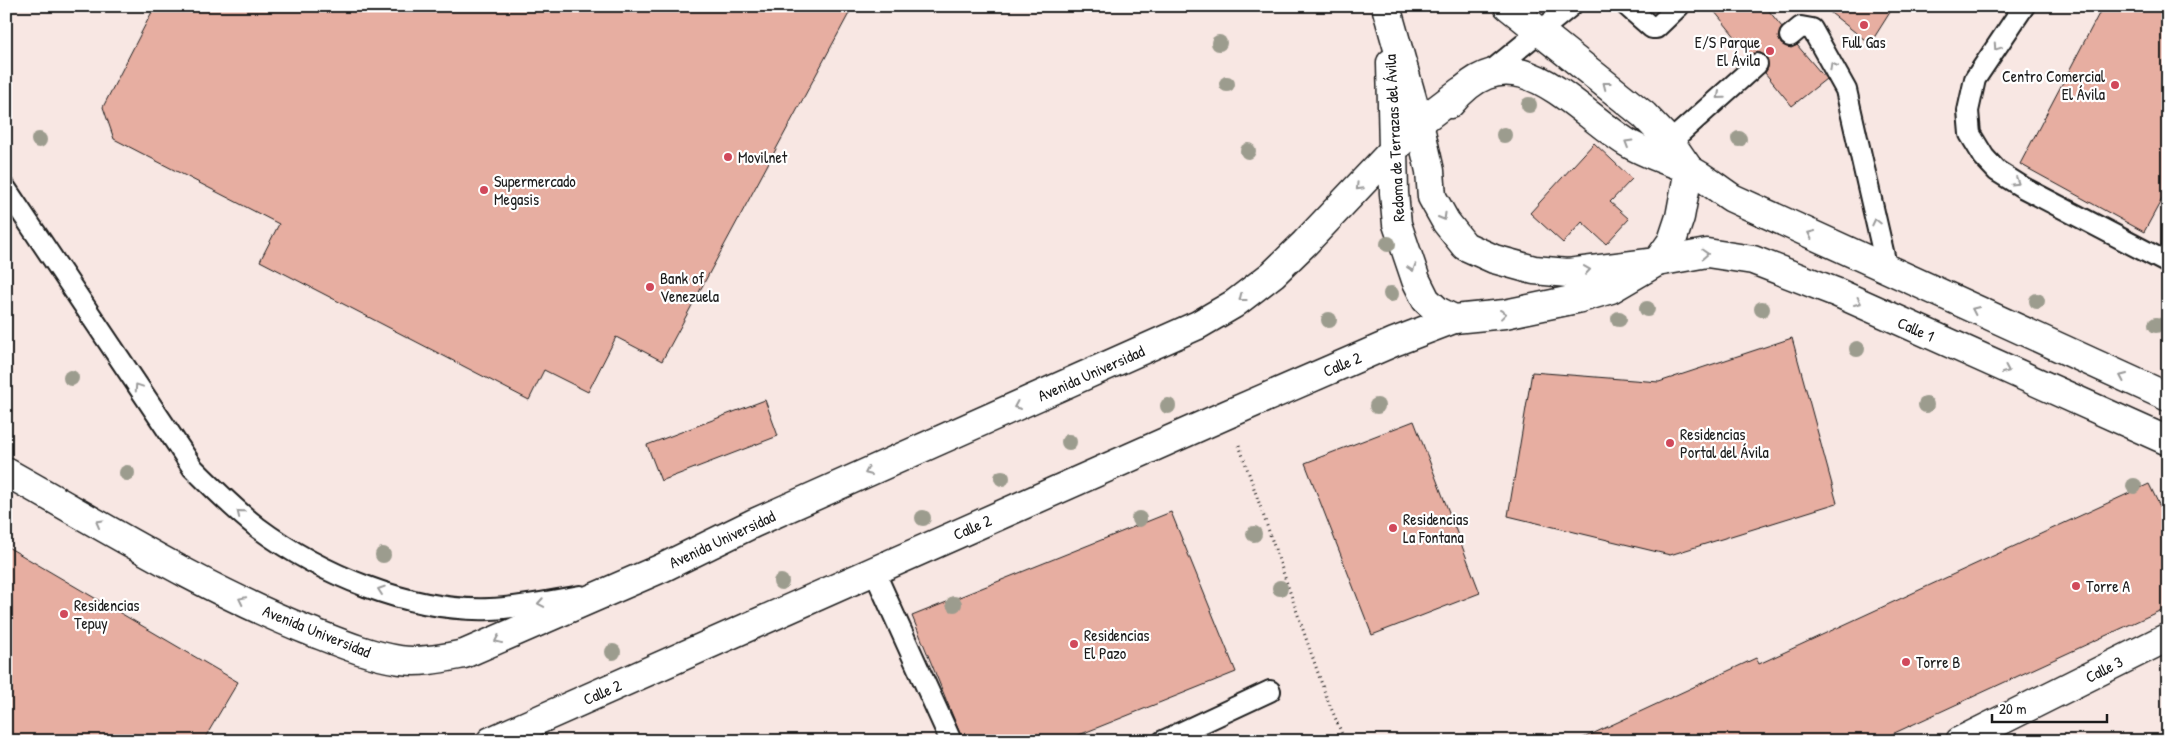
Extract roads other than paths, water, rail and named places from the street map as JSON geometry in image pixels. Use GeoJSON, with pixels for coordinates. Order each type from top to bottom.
{"type":"FeatureCollection","features":[{"type":"Feature","properties":{"kind":"street","name":"Redoma de Terrazas del Ávila"},"geometry":{"type":"LineString","coordinates":[[1387,8],[1419,123],[1430,171],[1432,197],[1446,222],[1465,246],[1494,259],[1534,270],[1568,273],[1657,262]]}},
{"type":"Feature","properties":{"kind":"street","name":"Redoma de Terrazas del Ávila"},"geometry":{"type":"LineString","coordinates":[[1387,8],[1392,70],[1393,152],[1397,224],[1416,280],[1426,300],[1438,311],[1454,319]]}},
{"type":"Feature","properties":{"kind":"street","name":"Redoma de Terrazas del Ávila"},"geometry":{"type":"LineString","coordinates":[[1523,19],[1644,115],[1662,149],[1689,169],[1732,198],[1887,269]]}},
{"type":"Feature","properties":{"kind":"street","name":"Redoma de Terrazas del Ávila"},"geometry":{"type":"LineString","coordinates":[[1430,171],[1434,139],[1441,115],[1460,91],[1484,76],[1512,71],[1540,79],[1625,142],[1662,149]]}},
{"type":"Feature","properties":{"kind":"street","name":"Avenida Universidad"},"geometry":{"type":"LineString","coordinates":[[6,472],[202,580],[280,619],[360,652],[402,660],[436,660],[464,654],[1198,325],[1234,304],[1273,274],[1419,123],[1460,91]]}},
{"type":"Feature","properties":{"kind":"street"},"geometry":{"type":"LineString","coordinates":[[1454,319],[1505,314],[1581,298],[1611,289],[1657,262],[1672,241],[1680,218],[1689,169]]}},
{"type":"Feature","properties":{"kind":"street","name":"Calle 1"},"geometry":{"type":"LineString","coordinates":[[1657,262],[1707,253],[1753,260],[1838,293],[2168,441]]}},
{"type":"Feature","properties":{"kind":"street"},"geometry":{"type":"LineString","coordinates":[[1887,269],[2168,397]]}},
{"type":"Feature","properties":{"kind":"street","name":"Calle 2"},"geometry":{"type":"LineString","coordinates":[[491,741],[1228,414],[1394,342],[1454,319]]}},
{"type":"Feature","properties":{"kind":"street","name":"Calle 3"},"geometry":{"type":"LineString","coordinates":[[1960,741],[2168,637]]}},
{"type":"Feature","properties":{"kind":"lane"},"geometry":{"type":"LineString","coordinates":[[1484,76],[1523,19],[1571,6]]}},
{"type":"Feature","properties":{"kind":"lane"},"geometry":{"type":"LineString","coordinates":[[1627,6],[1652,28],[1656,28],[1679,6]]}},
{"type":"Feature","properties":{"kind":"lane"},"geometry":{"type":"LineString","coordinates":[[2024,6],[1975,79],[1968,111],[1970,134],[1984,157],[1997,171],[2024,188],[2168,263]]}},
{"type":"Feature","properties":{"kind":"lane"},"geometry":{"type":"LineString","coordinates":[[1790,36],[1801,27],[1812,29],[1846,90],[1887,269]]}},
{"type":"Feature","properties":{"kind":"lane"},"geometry":{"type":"LineString","coordinates":[[1662,149],[1757,64]]}},
{"type":"Feature","properties":{"kind":"lane"},"geometry":{"type":"LineString","coordinates":[[6,189],[193,468],[229,504],[266,533],[328,571],[417,601],[489,609],[529,605],[606,591]]}},
{"type":"Feature","properties":{"kind":"lane"},"geometry":{"type":"LineString","coordinates":[[874,571],[951,741]]}},
{"type":"Feature","properties":{"kind":"lane"},"geometry":{"type":"LineString","coordinates":[[1163,741],[1270,691]]}},
{"type":"Feature","properties":{"kind":"place","name":"Full Gas"},"geometry":{"type":"Point","coordinates":[1864,25]}},
{"type":"Feature","properties":{"kind":"place","name":"E/S Parque El Ávila"},"geometry":{"type":"Point","coordinates":[1770,51]}},
{"type":"Feature","properties":{"kind":"place","name":"Centro Comercial El Ávila"},"geometry":{"type":"Point","coordinates":[2115,85]}},
{"type":"Feature","properties":{"kind":"place","name":"Movilnet"},"geometry":{"type":"Point","coordinates":[728,157]}},
{"type":"Feature","properties":{"kind":"place","name":"Supermercado Megasis"},"geometry":{"type":"Point","coordinates":[484,190]}},
{"type":"Feature","properties":{"kind":"place","name":"Bank of Venezuela"},"geometry":{"type":"Point","coordinates":[650,287]}},
{"type":"Feature","properties":{"kind":"place","name":"Residencias Portal del Ávila"},"geometry":{"type":"Point","coordinates":[1670,443]}},
{"type":"Feature","properties":{"kind":"place","name":"Residencias La Fontana"},"geometry":{"type":"Point","coordinates":[1393,528]}},
{"type":"Feature","properties":{"kind":"place","name":"Torre A"},"geometry":{"type":"Point","coordinates":[2076,586]}},
{"type":"Feature","properties":{"kind":"place","name":"Residencias Tepuy"},"geometry":{"type":"Point","coordinates":[64,614]}},
{"type":"Feature","properties":{"kind":"place","name":"Residencias El Pazo"},"geometry":{"type":"Point","coordinates":[1074,644]}},
{"type":"Feature","properties":{"kind":"place","name":"Torre B"},"geometry":{"type":"Point","coordinates":[1906,662]}}]}
